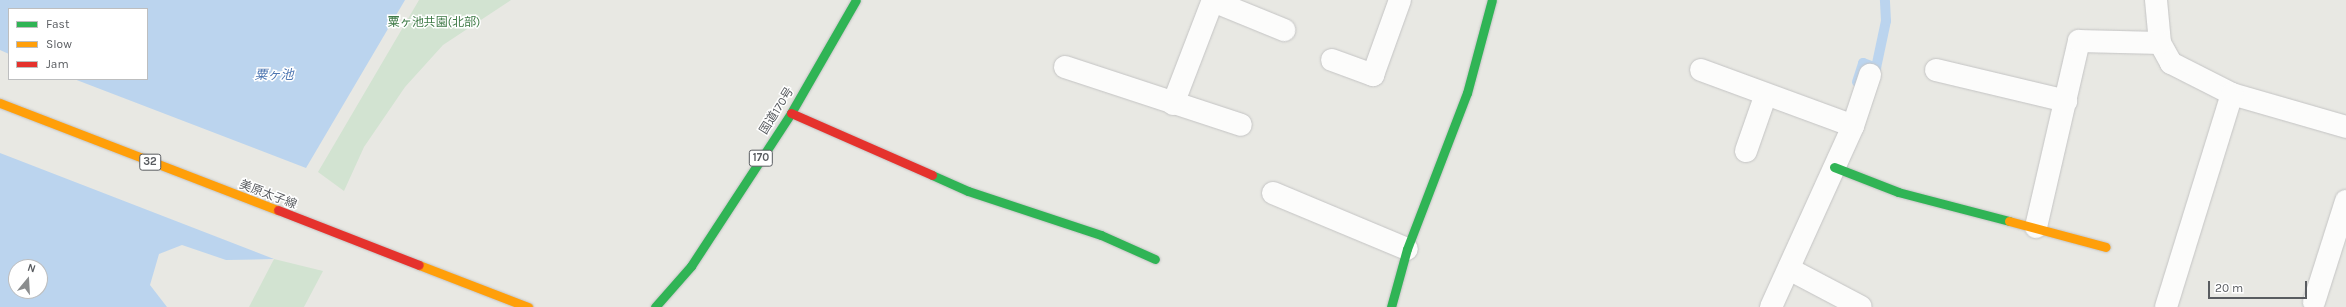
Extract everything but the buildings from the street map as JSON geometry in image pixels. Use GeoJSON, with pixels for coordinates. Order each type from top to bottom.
{"type":"FeatureCollection","features":[{"type":"Feature","properties":{"kind":"main road","name":"国道170号"},"geometry":{"type":"LineString","coordinates":[[655,307],[691,266],[791,113],[856,0]]}},
{"type":"Feature","properties":{"kind":"main road"},"geometry":{"type":"LineString","coordinates":[[1391,307],[1407,249],[1467,93],[1492,0]]}},
{"type":"Feature","properties":{"kind":"main road","name":"美原太子線"},"geometry":{"type":"LineString","coordinates":[[0,103],[528,307]]}},
{"type":"Feature","properties":{"kind":"main road"},"geometry":{"type":"LineString","coordinates":[[791,113],[968,191],[1101,236],[1155,259]]}},
{"type":"Feature","properties":{"kind":"main road"},"geometry":{"type":"LineString","coordinates":[[1834,167],[1898,192],[2036,227],[2106,247]]}},
{"type":"Feature","properties":{"kind":"street"},"geometry":{"type":"LineString","coordinates":[[1332,60],[1374,75],[1400,0]]}},
{"type":"Feature","properties":{"kind":"street"},"geometry":{"type":"LineString","coordinates":[[2156,0],[2160,43],[2170,63],[2232,94],[2346,127]]}},
{"type":"Feature","properties":{"kind":"street"},"geometry":{"type":"LineString","coordinates":[[1173,104],[1213,1],[1284,30]]}},
{"type":"Feature","properties":{"kind":"street"},"geometry":{"type":"LineString","coordinates":[[2036,227],[2079,41],[2160,43]]}},
{"type":"Feature","properties":{"kind":"street"},"geometry":{"type":"LineString","coordinates":[[1065,67],[1173,104],[1242,125]]}},
{"type":"Feature","properties":{"kind":"street"},"geometry":{"type":"LineString","coordinates":[[1701,70],[1852,126]]}},
{"type":"Feature","properties":{"kind":"street"},"geometry":{"type":"LineString","coordinates":[[1936,70],[2066,101]]}},
{"type":"Feature","properties":{"kind":"street"},"geometry":{"type":"LineString","coordinates":[[1771,307],[1852,126],[1870,75]]}},
{"type":"Feature","properties":{"kind":"street"},"geometry":{"type":"LineString","coordinates":[[1746,151],[1766,94]]}},
{"type":"Feature","properties":{"kind":"street"},"geometry":{"type":"LineString","coordinates":[[2166,307],[2232,94]]}},
{"type":"Feature","properties":{"kind":"street"},"geometry":{"type":"LineString","coordinates":[[1273,193],[1407,249]]}},
{"type":"Feature","properties":{"kind":"street"},"geometry":{"type":"LineString","coordinates":[[2314,302],[2346,201]]}},
{"type":"Feature","properties":{"kind":"street"},"geometry":{"type":"LineString","coordinates":[[1789,268],[1861,307]]}},
{"type":"Feature","properties":{"kind":"green space","name":"粟ヶ池共園(北部)"},"geometry":{"type":"Polygon","coordinates":[[[419,0],[511,0],[443,45],[405,87],[364,147],[344,191],[318,172],[419,0]]]}},
{"type":"Feature","properties":{"kind":"green space"},"geometry":{"type":"Polygon","coordinates":[[[274,259],[323,271],[304,307],[249,307],[274,259]]]}},
{"type":"Feature","properties":{"kind":"water","name":"粟ヶ池"},"geometry":{"type":"Polygon","coordinates":[[[0,0],[405,0],[306,168],[77,80],[148,80],[148,8],[8,8],[8,54],[0,50],[0,0]]]}},
{"type":"Feature","properties":{"kind":"water"},"geometry":{"type":"Polygon","coordinates":[[[0,153],[274,259],[226,260],[182,245],[159,254],[150,285],[167,307],[0,307],[0,153]]]}},
{"type":"Feature","properties":{"kind":"waterway"},"geometry":{"type":"LineString","coordinates":[[1857,82],[1863,63],[1876,68],[1886,21],[1885,0]]}},
{"type":"Feature","properties":{"kind":"traffic: fast"},"geometry":{"type":"LineString","coordinates":[[655,307],[691,266],[791,113],[856,0]]}},
{"type":"Feature","properties":{"kind":"traffic: fast"},"geometry":{"type":"LineString","coordinates":[[1391,307],[1407,249],[1467,93],[1492,0]]}},
{"type":"Feature","properties":{"kind":"traffic: fast"},"geometry":{"type":"LineString","coordinates":[[1834,167],[1898,192],[2009,221]]}},
{"type":"Feature","properties":{"kind":"traffic: fast"},"geometry":{"type":"LineString","coordinates":[[932,175],[968,191],[1101,235],[1155,259]]}},
{"type":"Feature","properties":{"kind":"traffic: slow"},"geometry":{"type":"LineString","coordinates":[[0,103],[278,210]]}},
{"type":"Feature","properties":{"kind":"traffic: slow"},"geometry":{"type":"LineString","coordinates":[[2009,221],[2106,247]]}},
{"type":"Feature","properties":{"kind":"traffic: slow"},"geometry":{"type":"LineString","coordinates":[[419,265],[528,307]]}},
{"type":"Feature","properties":{"kind":"traffic: jam"},"geometry":{"type":"LineString","coordinates":[[791,113],[932,175]]}},
{"type":"Feature","properties":{"kind":"traffic: jam"},"geometry":{"type":"LineString","coordinates":[[278,210],[419,265]]}}]}
